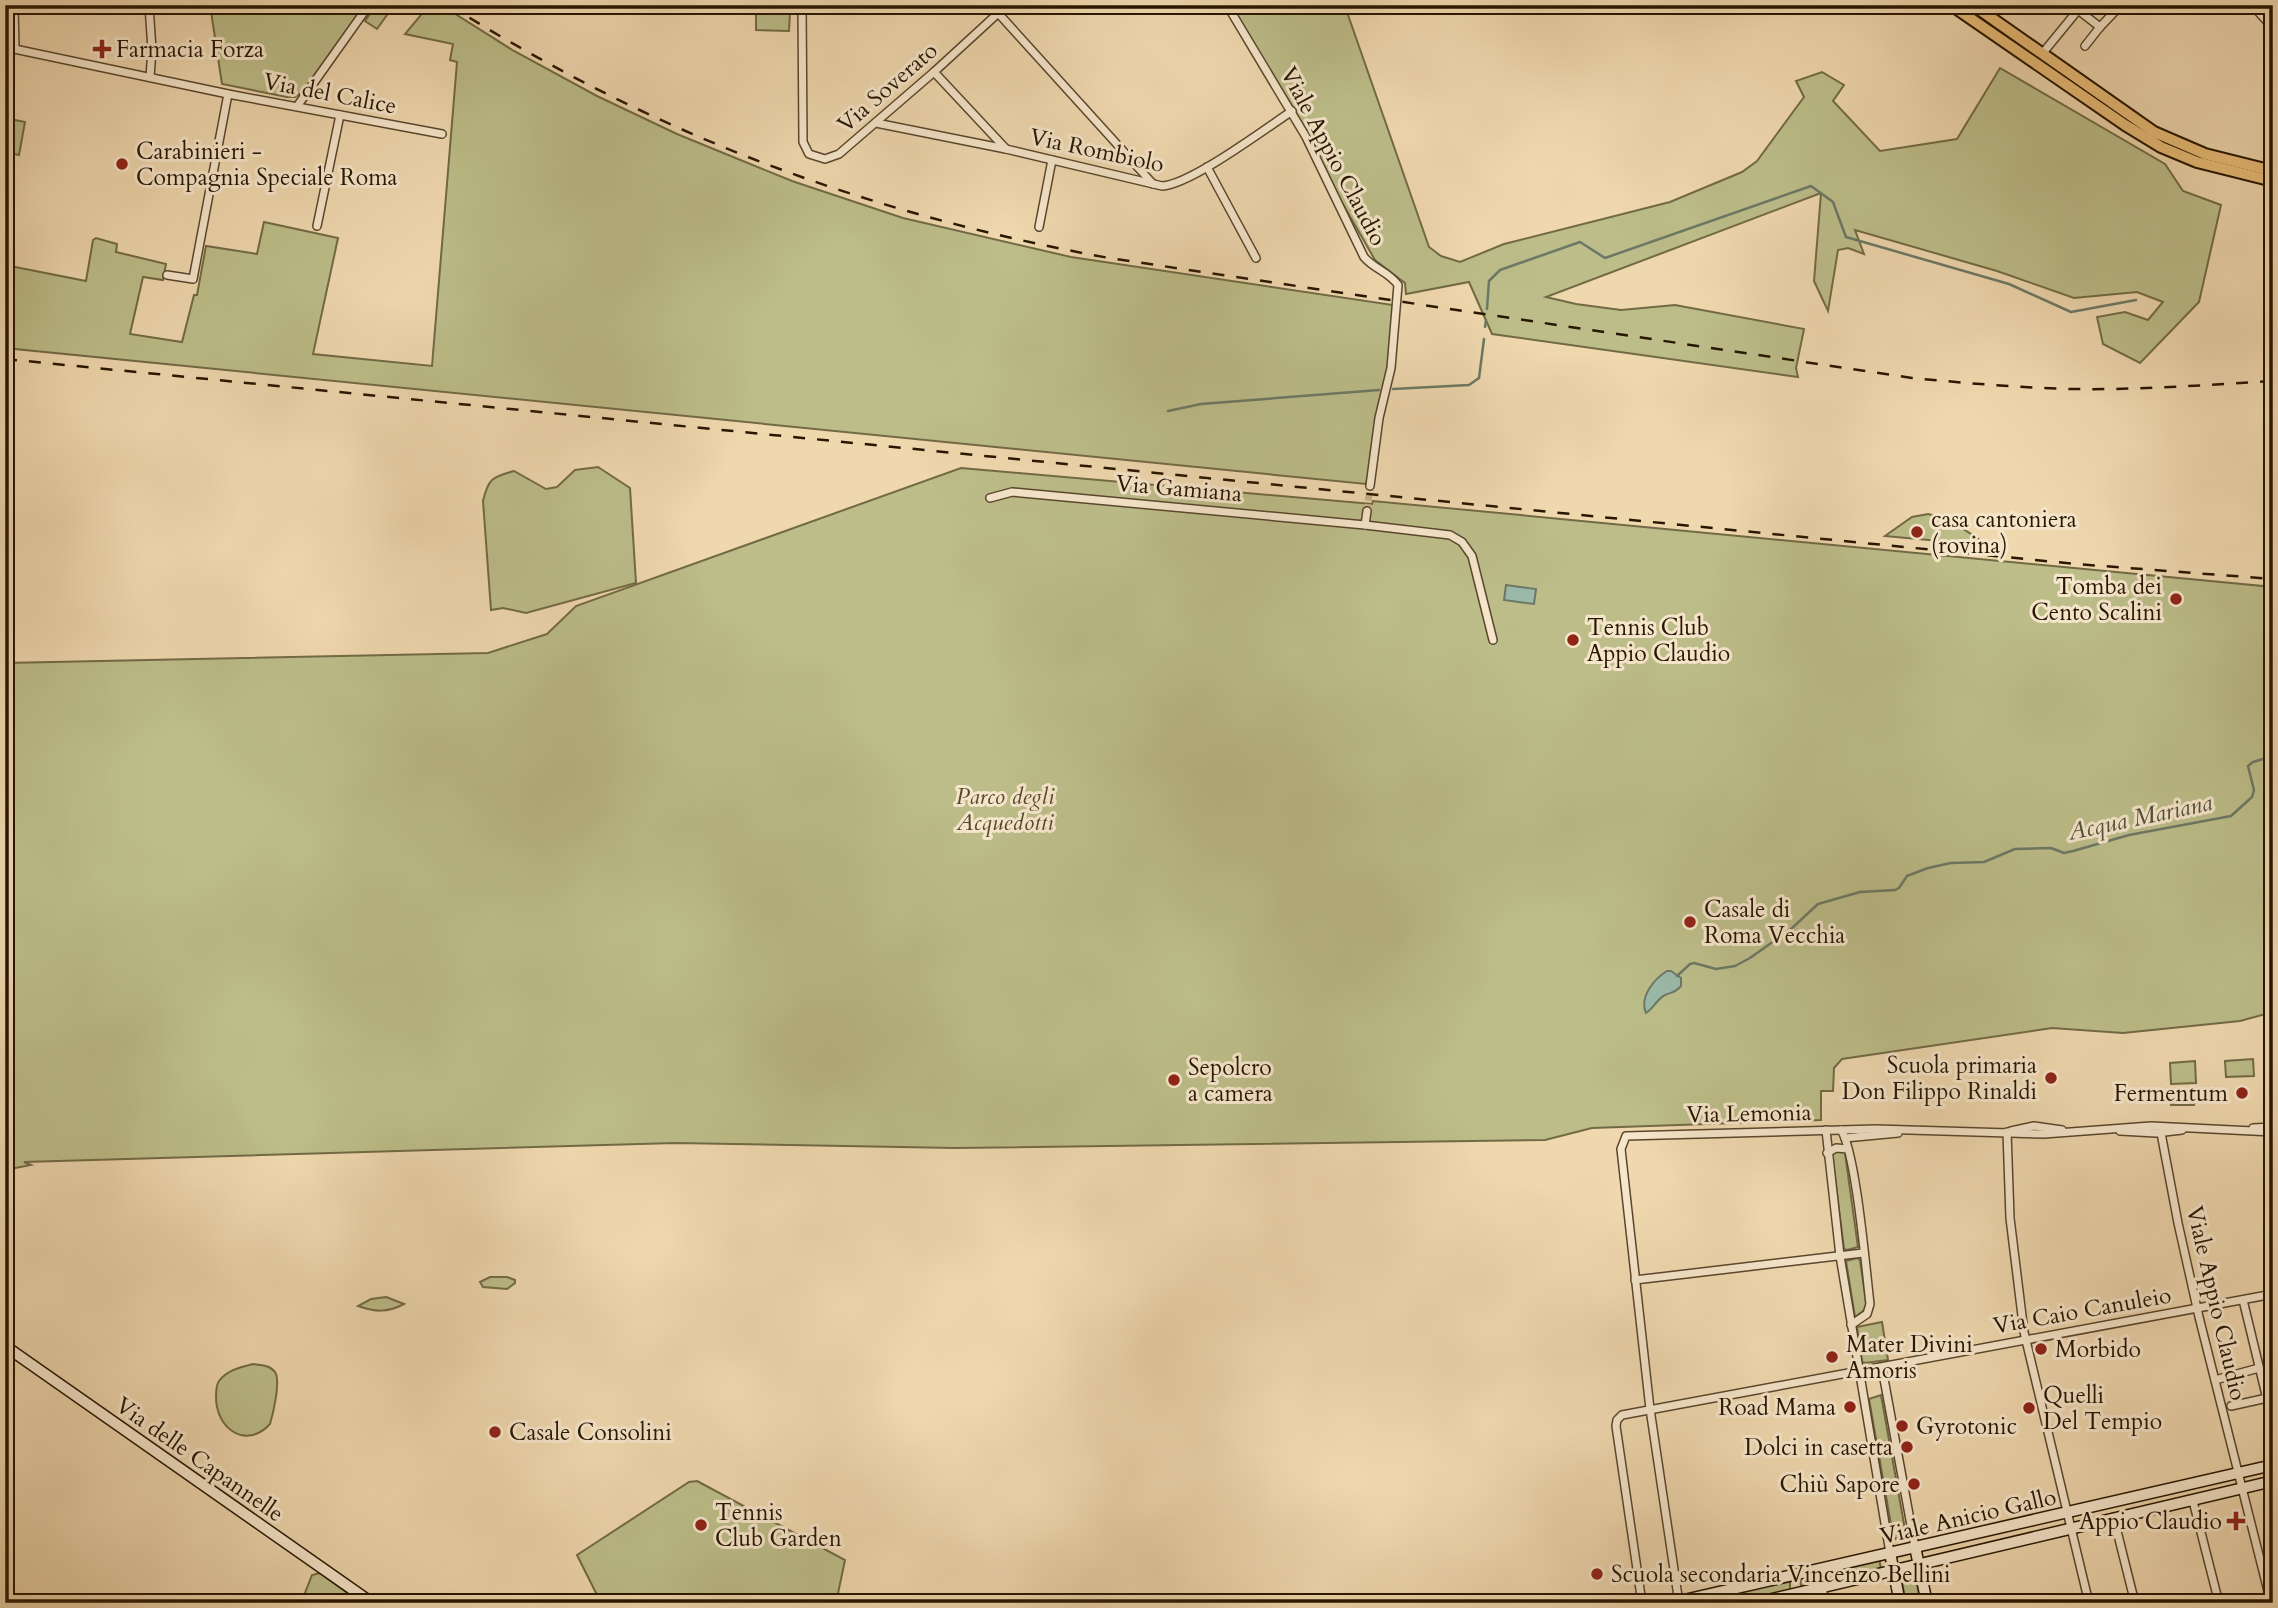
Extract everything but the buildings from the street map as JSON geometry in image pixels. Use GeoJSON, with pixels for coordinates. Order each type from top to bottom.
{"type":"FeatureCollection","features":[{"type":"Feature","properties":{"kind":"main road"},"geometry":{"type":"LineString","coordinates":[[1951,5],[2161,147],[2197,162],[2273,181]]}},
{"type":"Feature","properties":{"kind":"main road"},"geometry":{"type":"LineString","coordinates":[[1972,5],[2167,138],[2206,154],[2273,171]]}},
{"type":"Feature","properties":{"kind":"street"},"geometry":{"type":"LineString","coordinates":[[14,5],[15,48]]}},
{"type":"Feature","properties":{"kind":"street"},"geometry":{"type":"LineString","coordinates":[[149,5],[152,50],[150,77]]}},
{"type":"Feature","properties":{"kind":"street"},"geometry":{"type":"LineString","coordinates":[[298,105],[369,5]]}},
{"type":"Feature","properties":{"kind":"street","name":"Via Soverato"},"geometry":{"type":"LineString","coordinates":[[802,5],[803,142],[807,152],[818,158],[836,156],[1007,5]]}},
{"type":"Feature","properties":{"kind":"street","name":"Viale Appio Claudio"},"geometry":{"type":"LineString","coordinates":[[1227,5],[1292,111],[1364,257],[1374,267],[1392,277],[1398,285],[1391,368],[1381,411],[1370,486]]}},
{"type":"Feature","properties":{"kind":"street"},"geometry":{"type":"LineString","coordinates":[[2085,46],[2121,5]]}},
{"type":"Feature","properties":{"kind":"street"},"geometry":{"type":"LineString","coordinates":[[2252,5],[2273,28]]}},
{"type":"Feature","properties":{"kind":"street"},"geometry":{"type":"LineString","coordinates":[[2042,54],[2078,10],[2100,27]]}},
{"type":"Feature","properties":{"kind":"street"},"geometry":{"type":"LineString","coordinates":[[998,13],[1154,185]]}},
{"type":"Feature","properties":{"kind":"street","name":"Via del Calice"},"geometry":{"type":"LineString","coordinates":[[5,47],[228,94],[442,134]]}},
{"type":"Feature","properties":{"kind":"street"},"geometry":{"type":"LineString","coordinates":[[934,72],[1006,149]]}},
{"type":"Feature","properties":{"kind":"street"},"geometry":{"type":"LineString","coordinates":[[167,275],[193,279],[228,94]]}},
{"type":"Feature","properties":{"kind":"street","name":"Via Rombiolo"},"geometry":{"type":"LineString","coordinates":[[876,123],[1006,149],[1154,185],[1172,185],[1207,167],[1292,111]]}},
{"type":"Feature","properties":{"kind":"street"},"geometry":{"type":"LineString","coordinates":[[317,226],[340,115]]}},
{"type":"Feature","properties":{"kind":"street"},"geometry":{"type":"LineString","coordinates":[[1039,227],[1052,160]]}},
{"type":"Feature","properties":{"kind":"street"},"geometry":{"type":"LineString","coordinates":[[1207,167],[1255,258]]}},
{"type":"Feature","properties":{"kind":"street","name":"Via Gamiana"},"geometry":{"type":"LineString","coordinates":[[990,498],[1012,492],[1365,525]]}},
{"type":"Feature","properties":{"kind":"street"},"geometry":{"type":"LineString","coordinates":[[1367,510],[1365,525],[1450,535],[1462,542],[1472,556],[1493,640]]}},
{"type":"Feature","properties":{"kind":"street","name":"Via Lemonia"},"geometry":{"type":"LineString","coordinates":[[1635,1280],[1621,1149],[1626,1136],[1826,1130],[1843,1134],[1883,1136],[1905,1131],[2007,1132],[2034,1126],[2064,1130],[2113,1130],[2246,1129],[2273,1126]]}},
{"type":"Feature","properties":{"kind":"street","name":"Via Lemonia"},"geometry":{"type":"LineString","coordinates":[[2150,1129],[2161,1133],[2186,1129]]}},
{"type":"Feature","properties":{"kind":"street","name":"Via Lemonia"},"geometry":{"type":"LineString","coordinates":[[2246,1129],[2273,1132]]}},
{"type":"Feature","properties":{"kind":"street"},"geometry":{"type":"LineString","coordinates":[[1826,1130],[1840,1256],[1858,1373],[1900,1603]]}},
{"type":"Feature","properties":{"kind":"street"},"geometry":{"type":"LineString","coordinates":[[2007,1132],[2010,1218],[2025,1340],[2089,1603]]}},
{"type":"Feature","properties":{"kind":"street","name":"Viale Appio Claudio"},"geometry":{"type":"LineString","coordinates":[[2161,1133],[2198,1309],[2271,1603]]}},
{"type":"Feature","properties":{"kind":"street"},"geometry":{"type":"LineString","coordinates":[[1843,1134],[1848,1150],[1870,1308],[1866,1316],[1851,1325]]}},
{"type":"Feature","properties":{"kind":"street"},"geometry":{"type":"LineString","coordinates":[[1827,1153],[1838,1148],[1848,1150]]}},
{"type":"Feature","properties":{"kind":"street"},"geometry":{"type":"LineString","coordinates":[[1676,1602],[1635,1280],[1863,1253]]}},
{"type":"Feature","properties":{"kind":"street","name":"Via Caio Canuleio"},"geometry":{"type":"LineString","coordinates":[[1642,1603],[1616,1424],[1622,1415],[2273,1294]]}},
{"type":"Feature","properties":{"kind":"street"},"geometry":{"type":"LineString","coordinates":[[2243,1300],[2273,1424]]}},
{"type":"Feature","properties":{"kind":"street","name":"Via delle Capannelle"},"geometry":{"type":"LineString","coordinates":[[5,1346],[372,1603]]}},
{"type":"Feature","properties":{"kind":"street"},"geometry":{"type":"LineString","coordinates":[[1882,1368],[1927,1603]]}},
{"type":"Feature","properties":{"kind":"street"},"geometry":{"type":"LineString","coordinates":[[2215,1380],[2259,1368]]}},
{"type":"Feature","properties":{"kind":"street"},"geometry":{"type":"LineString","coordinates":[[2231,1406],[2267,1398]]}},
{"type":"Feature","properties":{"kind":"street","name":"Viale Anicio Gallo"},"geometry":{"type":"LineString","coordinates":[[1676,1602],[2273,1465]]}},
{"type":"Feature","properties":{"kind":"street","name":"Viale Anicio Gallo"},"geometry":{"type":"LineString","coordinates":[[1755,1603],[2273,1481]]}},
{"type":"Feature","properties":{"kind":"street"},"geometry":{"type":"LineString","coordinates":[[2193,1501],[2219,1603]]}},
{"type":"Feature","properties":{"kind":"street"},"geometry":{"type":"LineString","coordinates":[[2114,1519],[2135,1603]]}},
{"type":"Feature","properties":{"kind":"street"},"geometry":{"type":"LineString","coordinates":[[1794,1575],[1798,1593]]}},
{"type":"Feature","properties":{"kind":"street"},"geometry":{"type":"LineString","coordinates":[[1822,1587],[1825,1603]]}},
{"type":"Feature","properties":{"kind":"green space"},"geometry":{"type":"Polygon","coordinates":[[[210,5],[365,5],[302,92],[295,97],[287,97],[222,84],[210,5]]]}},
{"type":"Feature","properties":{"kind":"green space"},"geometry":{"type":"Polygon","coordinates":[[[376,5],[394,5],[377,29],[365,21],[376,5]]]}},
{"type":"Feature","properties":{"kind":"green space"},"geometry":{"type":"Polygon","coordinates":[[[408,5],[441,5],[514,51],[597,96],[677,134],[792,181],[903,218],[1071,257],[1393,305],[1390,373],[1366,484],[5,348],[5,265],[86,281],[93,240],[96,238],[117,244],[116,252],[166,264],[163,280],[143,277],[130,334],[182,342],[194,295],[197,295],[206,246],[257,254],[264,222],[338,238],[313,354],[432,366],[457,62],[450,60],[453,44],[405,34],[421,15],[408,5]]]}},
{"type":"Feature","properties":{"kind":"green space"},"geometry":{"type":"Polygon","coordinates":[[[1228,5],[1349,5],[1347,12],[1429,247],[1441,256],[1460,262],[1504,244],[1670,202],[1742,172],[1757,161],[1804,97],[1796,81],[1822,72],[1844,85],[1833,101],[1880,151],[1957,139],[2000,68],[2165,164],[2183,191],[2221,205],[2199,302],[2140,363],[2103,344],[2097,317],[2125,312],[2148,320],[2163,302],[2137,292],[2074,298],[1997,271],[1855,230],[1864,254],[1848,248],[1838,250],[1828,311],[1814,281],[1821,193],[1546,297],[1621,310],[1675,305],[1804,329],[1796,368],[1798,377],[1492,334],[1469,282],[1406,294],[1405,283],[1375,260],[1228,5]]]}},
{"type":"Feature","properties":{"kind":"green space"},"geometry":{"type":"Polygon","coordinates":[[[756,11],[790,12],[789,31],[756,30],[756,11]]]}},
{"type":"Feature","properties":{"kind":"green space"},"geometry":{"type":"Polygon","coordinates":[[[5,118],[25,122],[19,155],[5,152],[5,118]]]}},
{"type":"Feature","properties":{"kind":"green space"},"geometry":{"type":"Polygon","coordinates":[[[598,467],[630,488],[636,583],[526,613],[503,608],[491,610],[483,501],[489,483],[496,477],[514,471],[546,489],[557,487],[575,470],[598,467]]]}},
{"type":"Feature","properties":{"kind":"green space","name":"Parco degli Acquedotti"},"geometry":{"type":"Polygon","coordinates":[[[961,468],[1372,504],[1373,501],[2273,587],[2273,1012],[2240,1021],[2123,1033],[2052,1028],[1842,1059],[1834,1068],[1833,1091],[1821,1091],[1821,1120],[1592,1128],[1545,1140],[955,1148],[675,1143],[24,1162],[31,1165],[5,1170],[5,663],[488,653],[547,634],[576,606],[961,468]]]}},
{"type":"Feature","properties":{"kind":"green space"},"geometry":{"type":"Polygon","coordinates":[[[1928,514],[1948,519],[1983,542],[1982,545],[1885,536],[1912,517],[1928,514]]]}},
{"type":"Feature","properties":{"kind":"green space"},"geometry":{"type":"Polygon","coordinates":[[[2253,1059],[2254,1076],[2226,1077],[2225,1061],[2253,1059]]]}},
{"type":"Feature","properties":{"kind":"green space"},"geometry":{"type":"Polygon","coordinates":[[[2195,1061],[2196,1083],[2171,1084],[2170,1063],[2195,1061]]]}},
{"type":"Feature","properties":{"kind":"green space"},"geometry":{"type":"Polygon","coordinates":[[[2171,1090],[2193,1090],[2194,1105],[2171,1105],[2171,1090]]]}},
{"type":"Feature","properties":{"kind":"green space"},"geometry":{"type":"Polygon","coordinates":[[[1843,1150],[1858,1247],[1847,1250],[1844,1249],[1832,1154],[1834,1151],[1843,1150]]]}},
{"type":"Feature","properties":{"kind":"green space"},"geometry":{"type":"Polygon","coordinates":[[[1857,1258],[1860,1260],[1867,1308],[1855,1317],[1846,1261],[1857,1258]]]}},
{"type":"Feature","properties":{"kind":"green space"},"geometry":{"type":"Polygon","coordinates":[[[490,1277],[507,1277],[515,1280],[515,1283],[507,1289],[483,1287],[480,1282],[490,1277]]]}},
{"type":"Feature","properties":{"kind":"green space"},"geometry":{"type":"Polygon","coordinates":[[[386,1297],[404,1304],[381,1311],[358,1306],[371,1299],[386,1297]]]}},
{"type":"Feature","properties":{"kind":"green space"},"geometry":{"type":"Polygon","coordinates":[[[1882,1322],[1888,1360],[1862,1362],[1857,1327],[1882,1322]]]}},
{"type":"Feature","properties":{"kind":"green space"},"geometry":{"type":"Polygon","coordinates":[[[253,1364],[268,1367],[275,1372],[276,1398],[270,1424],[261,1432],[242,1435],[234,1432],[221,1418],[217,1408],[216,1388],[226,1374],[253,1364]]]}},
{"type":"Feature","properties":{"kind":"green space"},"geometry":{"type":"Polygon","coordinates":[[[1881,1395],[1906,1535],[1896,1539],[1893,1536],[1869,1399],[1881,1395]]]}},
{"type":"Feature","properties":{"kind":"green space","name":"Tennis Club Garden"},"geometry":{"type":"Polygon","coordinates":[[[697,1481],[845,1560],[836,1603],[601,1603],[577,1555],[689,1482],[697,1481]]]}},
{"type":"Feature","properties":{"kind":"green space"},"geometry":{"type":"Polygon","coordinates":[[[1879,1558],[1881,1569],[1801,1586],[1800,1578],[1879,1558]]]}},
{"type":"Feature","properties":{"kind":"green space"},"geometry":{"type":"Polygon","coordinates":[[[320,1573],[361,1603],[301,1603],[312,1575],[320,1573]]]}},
{"type":"Feature","properties":{"kind":"green space"},"geometry":{"type":"Polygon","coordinates":[[[1914,1578],[1921,1603],[1906,1603],[1902,1582],[1914,1578]]]}},
{"type":"Feature","properties":{"kind":"green space"},"geometry":{"type":"Polygon","coordinates":[[[1790,1580],[1790,1590],[1736,1603],[1689,1603],[1790,1580]]]}},
{"type":"Feature","properties":{"kind":"shaded area"},"geometry":{"type":"Polygon","coordinates":[[[1506,585],[1536,589],[1534,604],[1504,600],[1506,585]]]}},
{"type":"Feature","properties":{"kind":"shaded area"},"geometry":{"type":"Polygon","coordinates":[[[1667,971],[1681,978],[1681,986],[1662,997],[1646,1013],[1644,1001],[1649,989],[1667,971]]]}},
{"type":"Feature","properties":{"kind":"waterway"},"geometry":{"type":"LineString","coordinates":[[1487,309],[1489,281],[1500,270],[1580,242],[1605,258],[1811,186],[1833,202],[1846,237],[2009,284],[2071,312],[2136,300]]}},
{"type":"Feature","properties":{"kind":"waterway"},"geometry":{"type":"LineString","coordinates":[[1485,327],[1486,320]]}},
{"type":"Feature","properties":{"kind":"waterway"},"geometry":{"type":"LineString","coordinates":[[1393,389],[1469,385],[1479,378],[1484,339]]}},
{"type":"Feature","properties":{"kind":"waterway"},"geometry":{"type":"LineString","coordinates":[[1168,411],[1201,404],[1379,390]]}},
{"type":"Feature","properties":{"kind":"waterway","name":"Acqua Mariana"},"geometry":{"type":"LineString","coordinates":[[1677,976],[1694,963],[1716,969],[1735,966],[1791,929],[1818,904],[1860,892],[1895,890],[1907,876],[1928,868],[1951,863],[1984,862],[2015,849],[2051,848],[2064,853],[2129,835],[2231,816],[2252,797],[2254,790],[2248,766],[2273,756]]}},
{"type":"Feature","properties":{"kind":"tunnel"},"geometry":{"type":"LineString","coordinates":[[1367,511],[1370,486]]}},
{"type":"Feature","properties":{"kind":"railway"},"geometry":{"type":"LineString","coordinates":[[449,5],[527,52],[606,94],[686,131],[849,193],[1020,240],[1109,258],[1912,378],[2074,389],[2273,381]]}},
{"type":"Feature","properties":{"kind":"railway"},"geometry":{"type":"LineString","coordinates":[[5,359],[2076,564],[2273,579]]}},
{"type":"Feature","properties":{"kind":"place","name":"Farmacia Forza"},"geometry":{"type":"Point","coordinates":[102,49]}},
{"type":"Feature","properties":{"kind":"place","name":"Carabinieri - Compagnia Speciale Roma"},"geometry":{"type":"Point","coordinates":[122,164]}},
{"type":"Feature","properties":{"kind":"place","name":"casa cantoniera (rovina)"},"geometry":{"type":"Point","coordinates":[1917,532]}},
{"type":"Feature","properties":{"kind":"place","name":"Tomba dei Cento Scalini"},"geometry":{"type":"Point","coordinates":[2176,599]}},
{"type":"Feature","properties":{"kind":"place","name":"Tennis Club Appio Claudio"},"geometry":{"type":"Point","coordinates":[1573,640]}},
{"type":"Feature","properties":{"kind":"place","name":"Casale di Roma Vecchia"},"geometry":{"type":"Point","coordinates":[1690,922]}},
{"type":"Feature","properties":{"kind":"place","name":"Scuola primaria Don Filippo Rinaldi"},"geometry":{"type":"Point","coordinates":[2051,1078]}},
{"type":"Feature","properties":{"kind":"place","name":"Sepolcro a camera"},"geometry":{"type":"Point","coordinates":[1174,1080]}},
{"type":"Feature","properties":{"kind":"place","name":"Fermentum"},"geometry":{"type":"Point","coordinates":[2242,1093]}},
{"type":"Feature","properties":{"kind":"place","name":"Morbido"},"geometry":{"type":"Point","coordinates":[2041,1349]}},
{"type":"Feature","properties":{"kind":"place","name":"Mater Divini Amoris"},"geometry":{"type":"Point","coordinates":[1832,1357]}},
{"type":"Feature","properties":{"kind":"place","name":"Road Mama"},"geometry":{"type":"Point","coordinates":[1850,1407]}},
{"type":"Feature","properties":{"kind":"place","name":"Quelli Del Tempio"},"geometry":{"type":"Point","coordinates":[2029,1408]}},
{"type":"Feature","properties":{"kind":"place","name":"Gyrotonic"},"geometry":{"type":"Point","coordinates":[1902,1426]}},
{"type":"Feature","properties":{"kind":"place","name":"Casale Consolini"},"geometry":{"type":"Point","coordinates":[495,1432]}},
{"type":"Feature","properties":{"kind":"place","name":"Dolci in casetta"},"geometry":{"type":"Point","coordinates":[1907,1447]}},
{"type":"Feature","properties":{"kind":"place","name":"Chiù Sapore"},"geometry":{"type":"Point","coordinates":[1914,1484]}},
{"type":"Feature","properties":{"kind":"place","name":"Appio Claudio"},"geometry":{"type":"Point","coordinates":[2236,1521]}},
{"type":"Feature","properties":{"kind":"place","name":"Tennis Club Garden"},"geometry":{"type":"Point","coordinates":[701,1525]}},
{"type":"Feature","properties":{"kind":"place","name":"Scuola secondaria Vincenzo Bellini"},"geometry":{"type":"Point","coordinates":[1597,1574]}}]}
